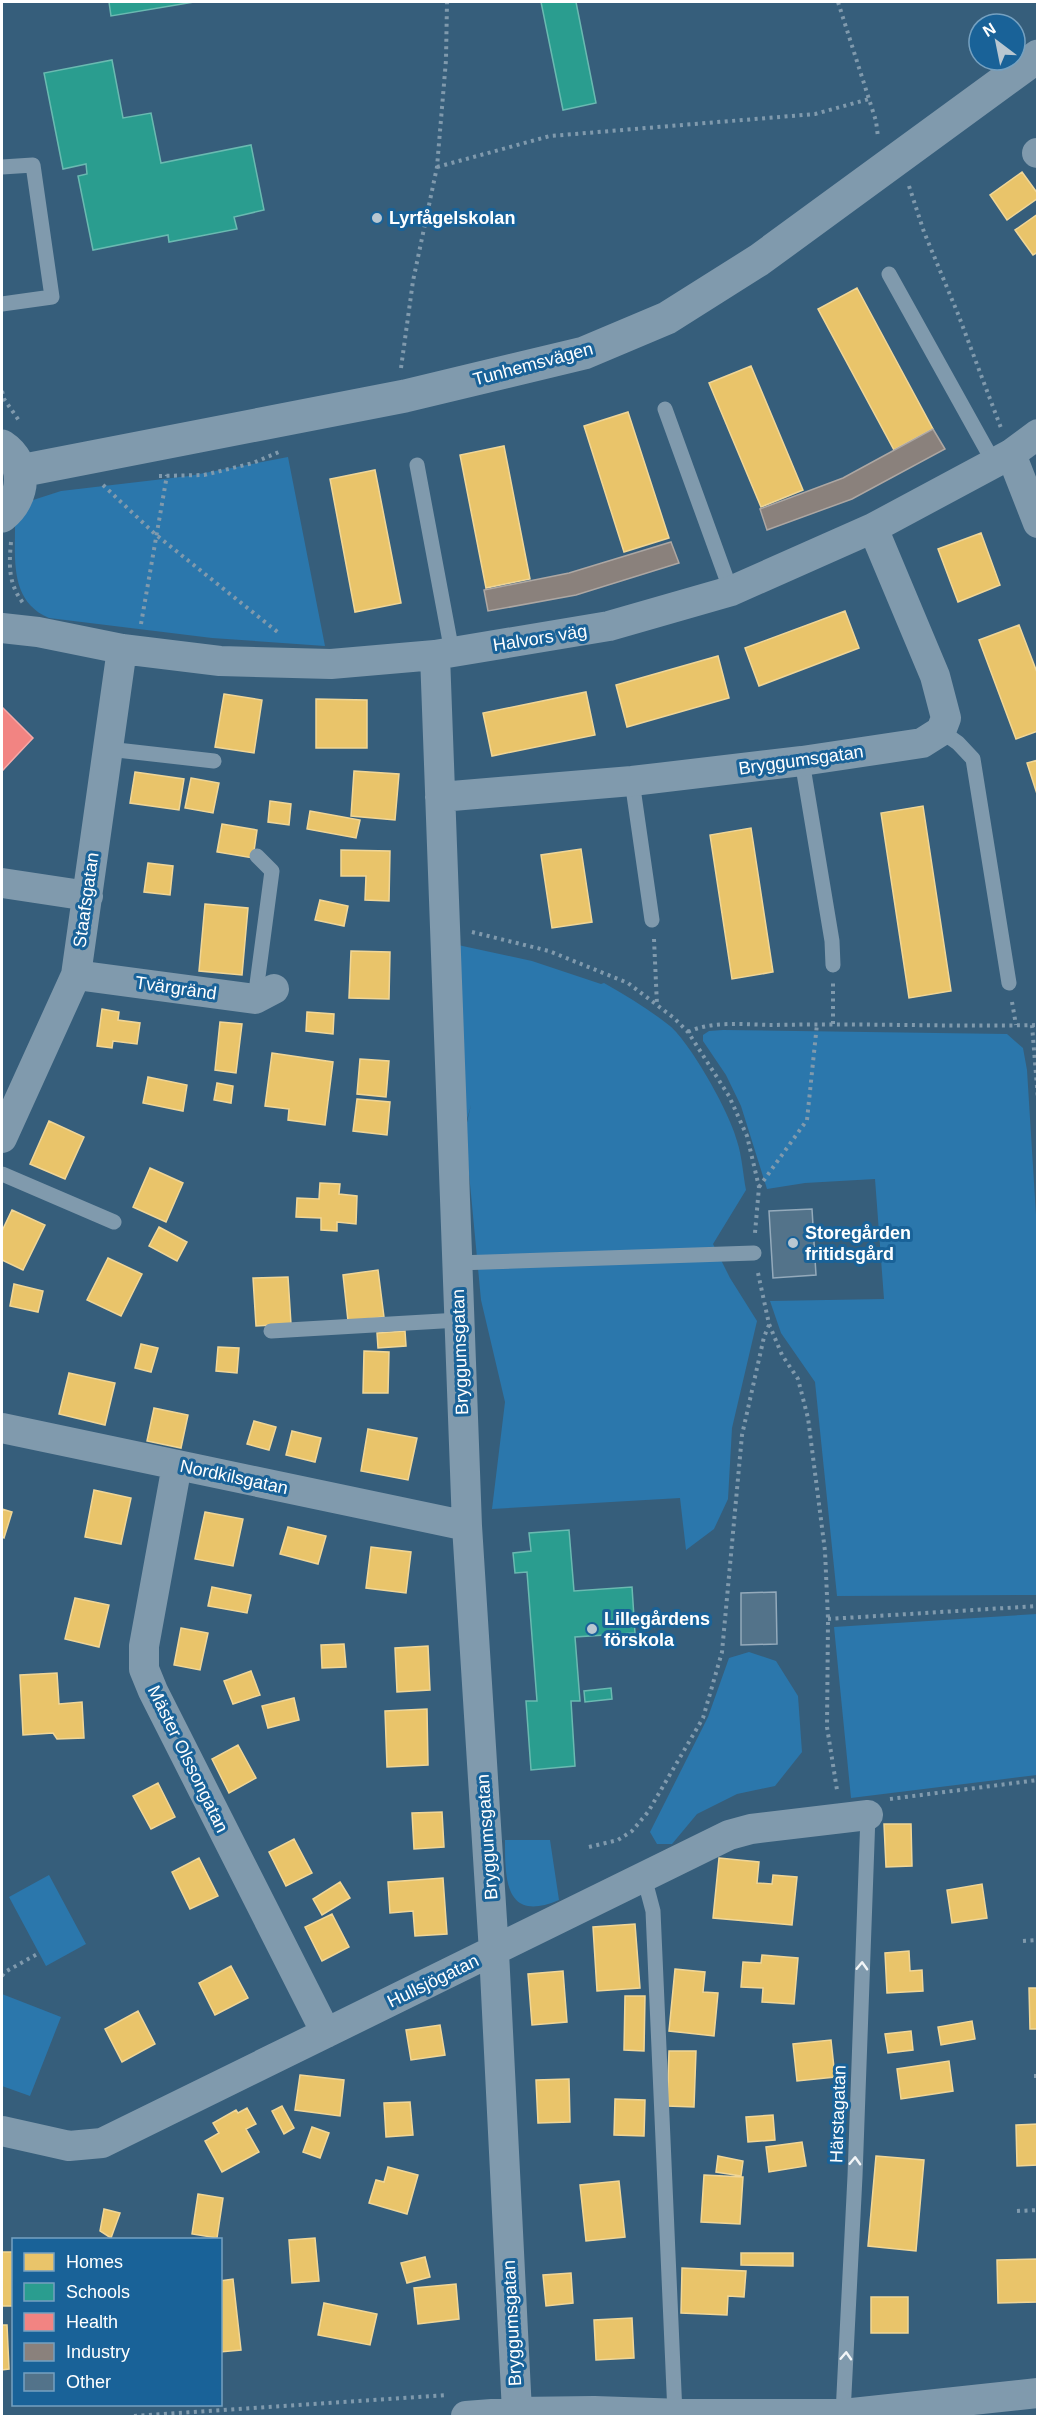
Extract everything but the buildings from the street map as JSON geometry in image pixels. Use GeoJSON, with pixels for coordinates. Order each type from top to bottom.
{"type":"FeatureCollection","features":[{"type":"Feature","properties":{"kind":"street","name":"Tunhemsvägen"},"geometry":{"type":"LineString","coordinates":[[15,448],[405,396],[584,353],[667,318],[759,260],[882,151],[1038,56]]}},
{"type":"Feature","properties":{"kind":"street","name":"Halvors väg"},"geometry":{"type":"LineString","coordinates":[[2,628],[131,641],[220,661],[331,664],[443,653],[609,626],[731,591],[873,528],[1002,459],[1038,434]]}},
{"type":"Feature","properties":{"kind":"street"},"geometry":{"type":"LineString","coordinates":[[8,525],[9,510],[17,498],[21,485],[15,448]]}},
{"type":"Feature","properties":{"kind":"street"},"geometry":{"type":"LineString","coordinates":[[1002,459],[1038,523]]}},
{"type":"Feature","properties":{"kind":"street"},"geometry":{"type":"LineString","coordinates":[[873,528],[935,676],[946,718],[941,731]]}},
{"type":"Feature","properties":{"kind":"street","name":"Staafsgatan"},"geometry":{"type":"LineString","coordinates":[[2,1138],[75,975],[108,749],[131,641]]}},
{"type":"Feature","properties":{"kind":"street","name":"Bryggumsgatan"},"geometry":{"type":"LineString","coordinates":[[443,653],[440,797],[467,1526],[494,1952],[517,2412]]}},
{"type":"Feature","properties":{"kind":"street","name":"Bryggumsgatan"},"geometry":{"type":"LineString","coordinates":[[440,797],[632,782],[802,761],[922,743],[941,731]]}},
{"type":"Feature","properties":{"kind":"street"},"geometry":{"type":"LineString","coordinates":[[2,883],[88,896]]}},
{"type":"Feature","properties":{"kind":"street","name":"Tvärgränd"},"geometry":{"type":"LineString","coordinates":[[75,975],[264,994]]}},
{"type":"Feature","properties":{"kind":"street","name":"Nordkilsgatan"},"geometry":{"type":"LineString","coordinates":[[2,1428],[467,1526]]}},
{"type":"Feature","properties":{"kind":"street","name":"Mäster Olssongatan"},"geometry":{"type":"LineString","coordinates":[[177,1465],[144,1646],[144,1669],[326,2033]]}},
{"type":"Feature","properties":{"kind":"street","name":"Hullsjögatan"},"geometry":{"type":"LineString","coordinates":[[2,2131],[14,2136],[69,2146],[102,2143],[729,1835],[751,1829],[877,1808]]}},
{"type":"Feature","properties":{"kind":"street"},"geometry":{"type":"LineString","coordinates":[[466,2416],[594,2410],[694,2415],[843,2414],[1038,2392]]}},
{"type":"Feature","properties":{"kind":"lane"},"geometry":{"type":"LineString","coordinates":[[2,166],[33,165],[52,297],[2,304]]}},
{"type":"Feature","properties":{"kind":"lane"},"geometry":{"type":"LineString","coordinates":[[889,274],[1002,459]]}},
{"type":"Feature","properties":{"kind":"lane"},"geometry":{"type":"LineString","coordinates":[[665,408],[731,591]]}},
{"type":"Feature","properties":{"kind":"lane"},"geometry":{"type":"LineString","coordinates":[[417,465],[443,653]]}},
{"type":"Feature","properties":{"kind":"lane"},"geometry":{"type":"LineString","coordinates":[[941,731],[958,743],[973,759],[1009,983]]}},
{"type":"Feature","properties":{"kind":"lane"},"geometry":{"type":"LineString","coordinates":[[108,749],[214,760]]}},
{"type":"Feature","properties":{"kind":"lane"},"geometry":{"type":"LineString","coordinates":[[802,761],[832,941],[833,965]]}},
{"type":"Feature","properties":{"kind":"lane"},"geometry":{"type":"LineString","coordinates":[[632,782],[652,920]]}},
{"type":"Feature","properties":{"kind":"lane"},"geometry":{"type":"LineString","coordinates":[[257,856],[272,872],[264,994]]}},
{"type":"Feature","properties":{"kind":"lane"},"geometry":{"type":"LineString","coordinates":[[2,1174],[114,1222]]}},
{"type":"Feature","properties":{"kind":"lane","name":"Bryggumsgatan"},"geometry":{"type":"LineString","coordinates":[[457,1263],[754,1253]]}},
{"type":"Feature","properties":{"kind":"lane"},"geometry":{"type":"LineString","coordinates":[[271,1331],[459,1320]]}},
{"type":"Feature","properties":{"kind":"lane","name":"Härstagatan"},"geometry":{"type":"LineString","coordinates":[[843,2414],[877,1808]]}},
{"type":"Feature","properties":{"kind":"lane"},"geometry":{"type":"LineString","coordinates":[[644,1877],[653,1911],[694,2415]]}},
{"type":"Feature","properties":{"kind":"path"},"geometry":{"type":"LineString","coordinates":[[401,368],[413,281],[437,167],[446,60],[447,2]]}},
{"type":"Feature","properties":{"kind":"path"},"geometry":{"type":"LineString","coordinates":[[838,2],[876,121],[876,135],[882,151],[910,187],[924,232],[958,314],[1002,459]]}},
{"type":"Feature","properties":{"kind":"path"},"geometry":{"type":"LineString","coordinates":[[437,167],[550,136],[815,114],[869,99]]}},
{"type":"Feature","properties":{"kind":"path"},"geometry":{"type":"LineString","coordinates":[[876,135],[886,129]]}},
{"type":"Feature","properties":{"kind":"path"},"geometry":{"type":"LineString","coordinates":[[876,135],[882,151]]}},
{"type":"Feature","properties":{"kind":"path"},"geometry":{"type":"LineString","coordinates":[[391,370],[412,366]]}},
{"type":"Feature","properties":{"kind":"path"},"geometry":{"type":"LineString","coordinates":[[2,391],[11,411],[15,448]]}},
{"type":"Feature","properties":{"kind":"path"},"geometry":{"type":"LineString","coordinates":[[131,641],[167,476]]}},
{"type":"Feature","properties":{"kind":"path"},"geometry":{"type":"LineString","coordinates":[[97,479],[155,534],[280,634]]}},
{"type":"Feature","properties":{"kind":"path"},"geometry":{"type":"LineString","coordinates":[[8,525],[11,541],[9,566],[11,580],[14,591],[27,608]]}},
{"type":"Feature","properties":{"kind":"path"},"geometry":{"type":"LineString","coordinates":[[652,920],[657,1005]]}},
{"type":"Feature","properties":{"kind":"path"},"geometry":{"type":"LineString","coordinates":[[444,925],[549,951],[628,983],[674,1017],[688,1032],[729,1096],[747,1136],[759,1187],[754,1253],[769,1324],[782,1355],[798,1379],[808,1418],[825,1551],[828,1619],[827,1727],[838,1795]]}},
{"type":"Feature","properties":{"kind":"path"},"geometry":{"type":"LineString","coordinates":[[833,965],[833,1024]]}},
{"type":"Feature","properties":{"kind":"path"},"geometry":{"type":"LineString","coordinates":[[759,1187],[807,1120],[817,1024]]}},
{"type":"Feature","properties":{"kind":"path"},"geometry":{"type":"LineString","coordinates":[[688,1032],[707,1026],[1035,1025],[1038,1099]]}},
{"type":"Feature","properties":{"kind":"path"},"geometry":{"type":"LineString","coordinates":[[589,1847],[618,1840],[632,1832],[648,1812],[703,1718],[722,1652],[742,1435],[769,1324]]}},
{"type":"Feature","properties":{"kind":"path"},"geometry":{"type":"LineString","coordinates":[[828,1619],[1038,1606]]}},
{"type":"Feature","properties":{"kind":"path"},"geometry":{"type":"LineString","coordinates":[[877,1808],[1038,1780]]}},
{"type":"Feature","properties":{"kind":"path"},"geometry":{"type":"LineString","coordinates":[[1023,1941],[1038,1940]]}},
{"type":"Feature","properties":{"kind":"path"},"geometry":{"type":"LineString","coordinates":[[2,1976],[5,1972],[39,1953]]}},
{"type":"Feature","properties":{"kind":"path"},"geometry":{"type":"LineString","coordinates":[[1017,2211],[1038,2210]]}},
{"type":"Feature","properties":{"kind":"shaded area"},"geometry":{"type":"Polygon","coordinates":[[[288,457],[325,646],[212,638],[49,618],[26,600],[20,588],[15,560],[15,515],[30,501],[61,491],[189,476],[288,457]]]}},
{"type":"Feature","properties":{"kind":"shaded area"},"geometry":{"type":"Polygon","coordinates":[[[458,945],[532,961],[601,984],[604,983],[630,998],[679,1035],[709,1080],[733,1129],[740,1153],[746,1190],[713,1244],[730,1278],[757,1321],[732,1428],[728,1499],[714,1529],[686,1550],[680,1498],[492,1509],[505,1402],[481,1300],[465,1131],[471,1105],[464,1130],[458,945]]]}},
{"type":"Feature","properties":{"kind":"shaded area"},"geometry":{"type":"Polygon","coordinates":[[[709,1031],[1007,1034],[1023,1048],[1027,1070],[1038,1247],[1037,1595],[837,1596],[815,1382],[781,1333],[770,1301],[884,1299],[875,1179],[805,1183],[767,1189],[741,1106],[726,1075],[703,1041],[703,1035],[709,1031]]]}},
{"type":"Feature","properties":{"kind":"shaded area"},"geometry":{"type":"Polygon","coordinates":[[[1037,1614],[1037,1775],[851,1798],[834,1627],[1037,1614]]]}},
{"type":"Feature","properties":{"kind":"shaded area"},"geometry":{"type":"Polygon","coordinates":[[[749,1652],[776,1661],[798,1696],[802,1752],[775,1786],[737,1794],[697,1814],[672,1844],[657,1844],[650,1832],[708,1717],[729,1658],[749,1652]]]}},
{"type":"Feature","properties":{"kind":"shaded area"},"geometry":{"type":"Polygon","coordinates":[[[505,1840],[550,1840],[559,1900],[541,1906],[528,1906],[518,1902],[508,1883],[505,1840]]]}},
{"type":"Feature","properties":{"kind":"shaded area"},"geometry":{"type":"Polygon","coordinates":[[[49,1875],[86,1944],[46,1966],[9,1897],[49,1875]]]}},
{"type":"Feature","properties":{"kind":"shaded area"},"geometry":{"type":"Polygon","coordinates":[[[2,1994],[61,2017],[30,2096],[2,2086],[2,1994]]]}},
{"type":"Feature","properties":{"kind":"place","name":"Lyrfågelskolan"},"geometry":{"type":"Point","coordinates":[377,218]}},
{"type":"Feature","properties":{"kind":"place","name":"Storegården fritidsgård"},"geometry":{"type":"Point","coordinates":[793,1243]}},
{"type":"Feature","properties":{"kind":"place","name":"Lillegårdens förskola"},"geometry":{"type":"Point","coordinates":[592,1629]}}]}
